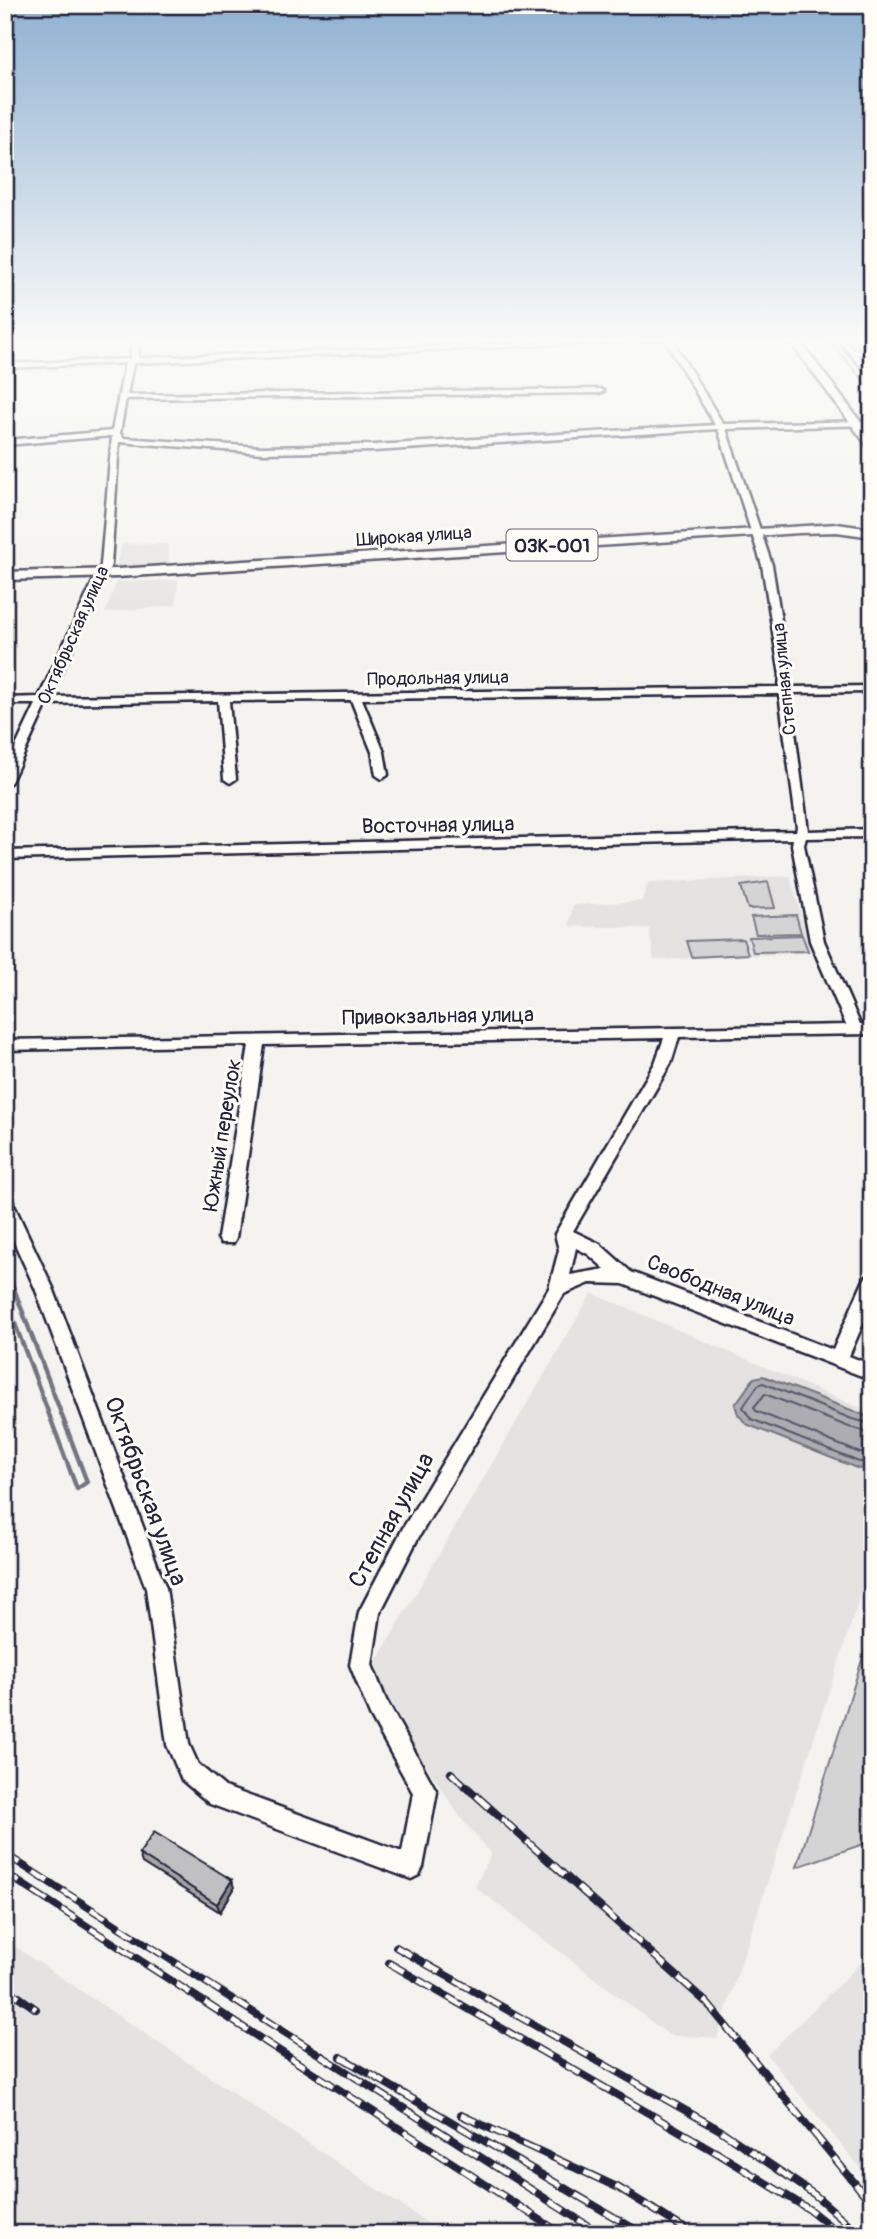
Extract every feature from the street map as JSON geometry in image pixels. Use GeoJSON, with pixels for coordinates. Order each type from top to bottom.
{"type":"FeatureCollection","features":[{"type":"Feature","properties":{"kind":"main road","name":"Широкая улица"},"geometry":{"type":"LineString","coordinates":[[5,576],[102,574],[825,528],[872,531]]}},
{"type":"Feature","properties":{"kind":"street","name":"Октябрьская улица"},"geometry":{"type":"LineString","coordinates":[[5,782],[107,565],[115,444]]}},
{"type":"Feature","properties":{"kind":"street"},"geometry":{"type":"LineString","coordinates":[[197,444],[305,449],[429,444]]}},
{"type":"Feature","properties":{"kind":"street","name":"Степная улица"},"geometry":{"type":"LineString","coordinates":[[728,444],[774,591],[785,675],[783,690],[803,827],[798,845],[817,941],[855,1029]]}},
{"type":"Feature","properties":{"kind":"street","name":"Продольная улица"},"geometry":{"type":"LineString","coordinates":[[5,701],[872,689]]}},
{"type":"Feature","properties":{"kind":"street"},"geometry":{"type":"LineString","coordinates":[[355,696],[378,752],[382,775]]}},
{"type":"Feature","properties":{"kind":"street"},"geometry":{"type":"LineString","coordinates":[[223,698],[230,779]]}},
{"type":"Feature","properties":{"kind":"street","name":"Восточная улица"},"geometry":{"type":"LineString","coordinates":[[5,855],[872,833]]}},
{"type":"Feature","properties":{"kind":"street","name":"Привокзальная улица"},"geometry":{"type":"LineString","coordinates":[[5,1045],[872,1029]]}},
{"type":"Feature","properties":{"kind":"street"},"geometry":{"type":"LineString","coordinates":[[563,1234],[663,1063],[673,1034]]}},
{"type":"Feature","properties":{"kind":"street","name":"Южный переулок"},"geometry":{"type":"LineString","coordinates":[[227,1238],[257,1039]]}},
{"type":"Feature","properties":{"kind":"street","name":"Октябрьская улица"},"geometry":{"type":"LineString","coordinates":[[5,1203],[44,1288],[156,1588],[178,1745],[190,1772],[218,1797]]}},
{"type":"Feature","properties":{"kind":"street","name":"Степная улица"},"geometry":{"type":"LineString","coordinates":[[218,1797],[411,1867],[425,1792],[378,1707],[361,1665],[370,1612],[410,1534],[558,1289],[568,1250],[563,1234]]}},
{"type":"Feature","properties":{"kind":"street","name":"Свободная улица"},"geometry":{"type":"LineString","coordinates":[[563,1234],[594,1249],[625,1276],[872,1373]]}},
{"type":"Feature","properties":{"kind":"street"},"geometry":{"type":"LineString","coordinates":[[558,1289],[572,1279],[597,1274],[625,1276]]}},
{"type":"Feature","properties":{"kind":"street"},"geometry":{"type":"LineString","coordinates":[[838,1360],[872,1282]]}},
{"type":"Feature","properties":{"kind":"shaded area"},"geometry":{"type":"Polygon","coordinates":[[[122,544],[168,544],[169,564],[115,568],[122,544]]]}},
{"type":"Feature","properties":{"kind":"shaded area"},"geometry":{"type":"Polygon","coordinates":[[[178,580],[176,605],[105,613],[116,582],[178,580]]]}},
{"type":"Feature","properties":{"kind":"shaded area"},"geometry":{"type":"Polygon","coordinates":[[[790,876],[812,953],[654,960],[649,928],[569,926],[573,905],[642,901],[648,883],[790,876]]]}},
{"type":"Feature","properties":{"kind":"shaded area"},"geometry":{"type":"Polygon","coordinates":[[[768,882],[775,908],[748,909],[741,886],[768,882]]]}},
{"type":"Feature","properties":{"kind":"shaded area"},"geometry":{"type":"Polygon","coordinates":[[[796,915],[801,933],[756,934],[751,917],[796,915]]]}},
{"type":"Feature","properties":{"kind":"shaded area"},"geometry":{"type":"Polygon","coordinates":[[[802,935],[808,951],[753,952],[749,937],[802,935]]]}},
{"type":"Feature","properties":{"kind":"shaded area"},"geometry":{"type":"Polygon","coordinates":[[[743,939],[748,954],[692,957],[687,941],[743,939]]]}},
{"type":"Feature","properties":{"kind":"shaded area"},"geometry":{"type":"Polygon","coordinates":[[[592,1293],[872,1413],[872,1559],[717,2038],[669,2035],[475,1887],[491,1854],[460,1817],[377,1691],[377,1660],[592,1293]]]}},
{"type":"Feature","properties":{"kind":"shaded area"},"geometry":{"type":"Polygon","coordinates":[[[866,1647],[872,1650],[872,1841],[797,1867],[866,1647]]]}},
{"type":"Feature","properties":{"kind":"shaded area"},"geometry":{"type":"Polygon","coordinates":[[[5,1940],[444,2234],[5,2234],[5,1940]]]}},
{"type":"Feature","properties":{"kind":"shaded area"},"geometry":{"type":"Polygon","coordinates":[[[872,1952],[872,2182],[767,2055],[872,1952]]]}},
{"type":"Feature","properties":{"kind":"water"},"geometry":{"type":"Polygon","coordinates":[[[763,1376],[872,1418],[872,1468],[859,1469],[746,1424],[735,1405],[754,1378],[763,1376]]]}},
{"type":"Feature","properties":{"kind":"building"},"geometry":{"type":"Polygon","coordinates":[[[154,1832],[232,1880],[217,1904],[139,1854],[154,1832]]]}},
{"type":"Feature","properties":{"kind":"waterway"},"geometry":{"type":"LineString","coordinates":[[5,1265],[87,1482],[77,1489],[5,1297]]}},
{"type":"Feature","properties":{"kind":"railway"},"geometry":{"type":"LineString","coordinates":[[451,1773],[707,2003],[872,2204]]}},
{"type":"Feature","properties":{"kind":"railway"},"geometry":{"type":"LineString","coordinates":[[5,1854],[601,2234]]}},
{"type":"Feature","properties":{"kind":"railway"},"geometry":{"type":"LineString","coordinates":[[5,1873],[562,2234]]}},
{"type":"Feature","properties":{"kind":"railway"},"geometry":{"type":"LineString","coordinates":[[396,1947],[720,2130],[815,2195],[860,2234]]}},
{"type":"Feature","properties":{"kind":"railway"},"geometry":{"type":"LineString","coordinates":[[389,1963],[714,2151],[810,2210],[840,2234]]}},
{"type":"Feature","properties":{"kind":"railway"},"geometry":{"type":"LineString","coordinates":[[5,1987],[36,2009]]}},
{"type":"Feature","properties":{"kind":"railway"},"geometry":{"type":"LineString","coordinates":[[341,2057],[643,2234]]}},
{"type":"Feature","properties":{"kind":"railway"},"geometry":{"type":"LineString","coordinates":[[461,2115],[619,2188],[693,2234]]}}]}
